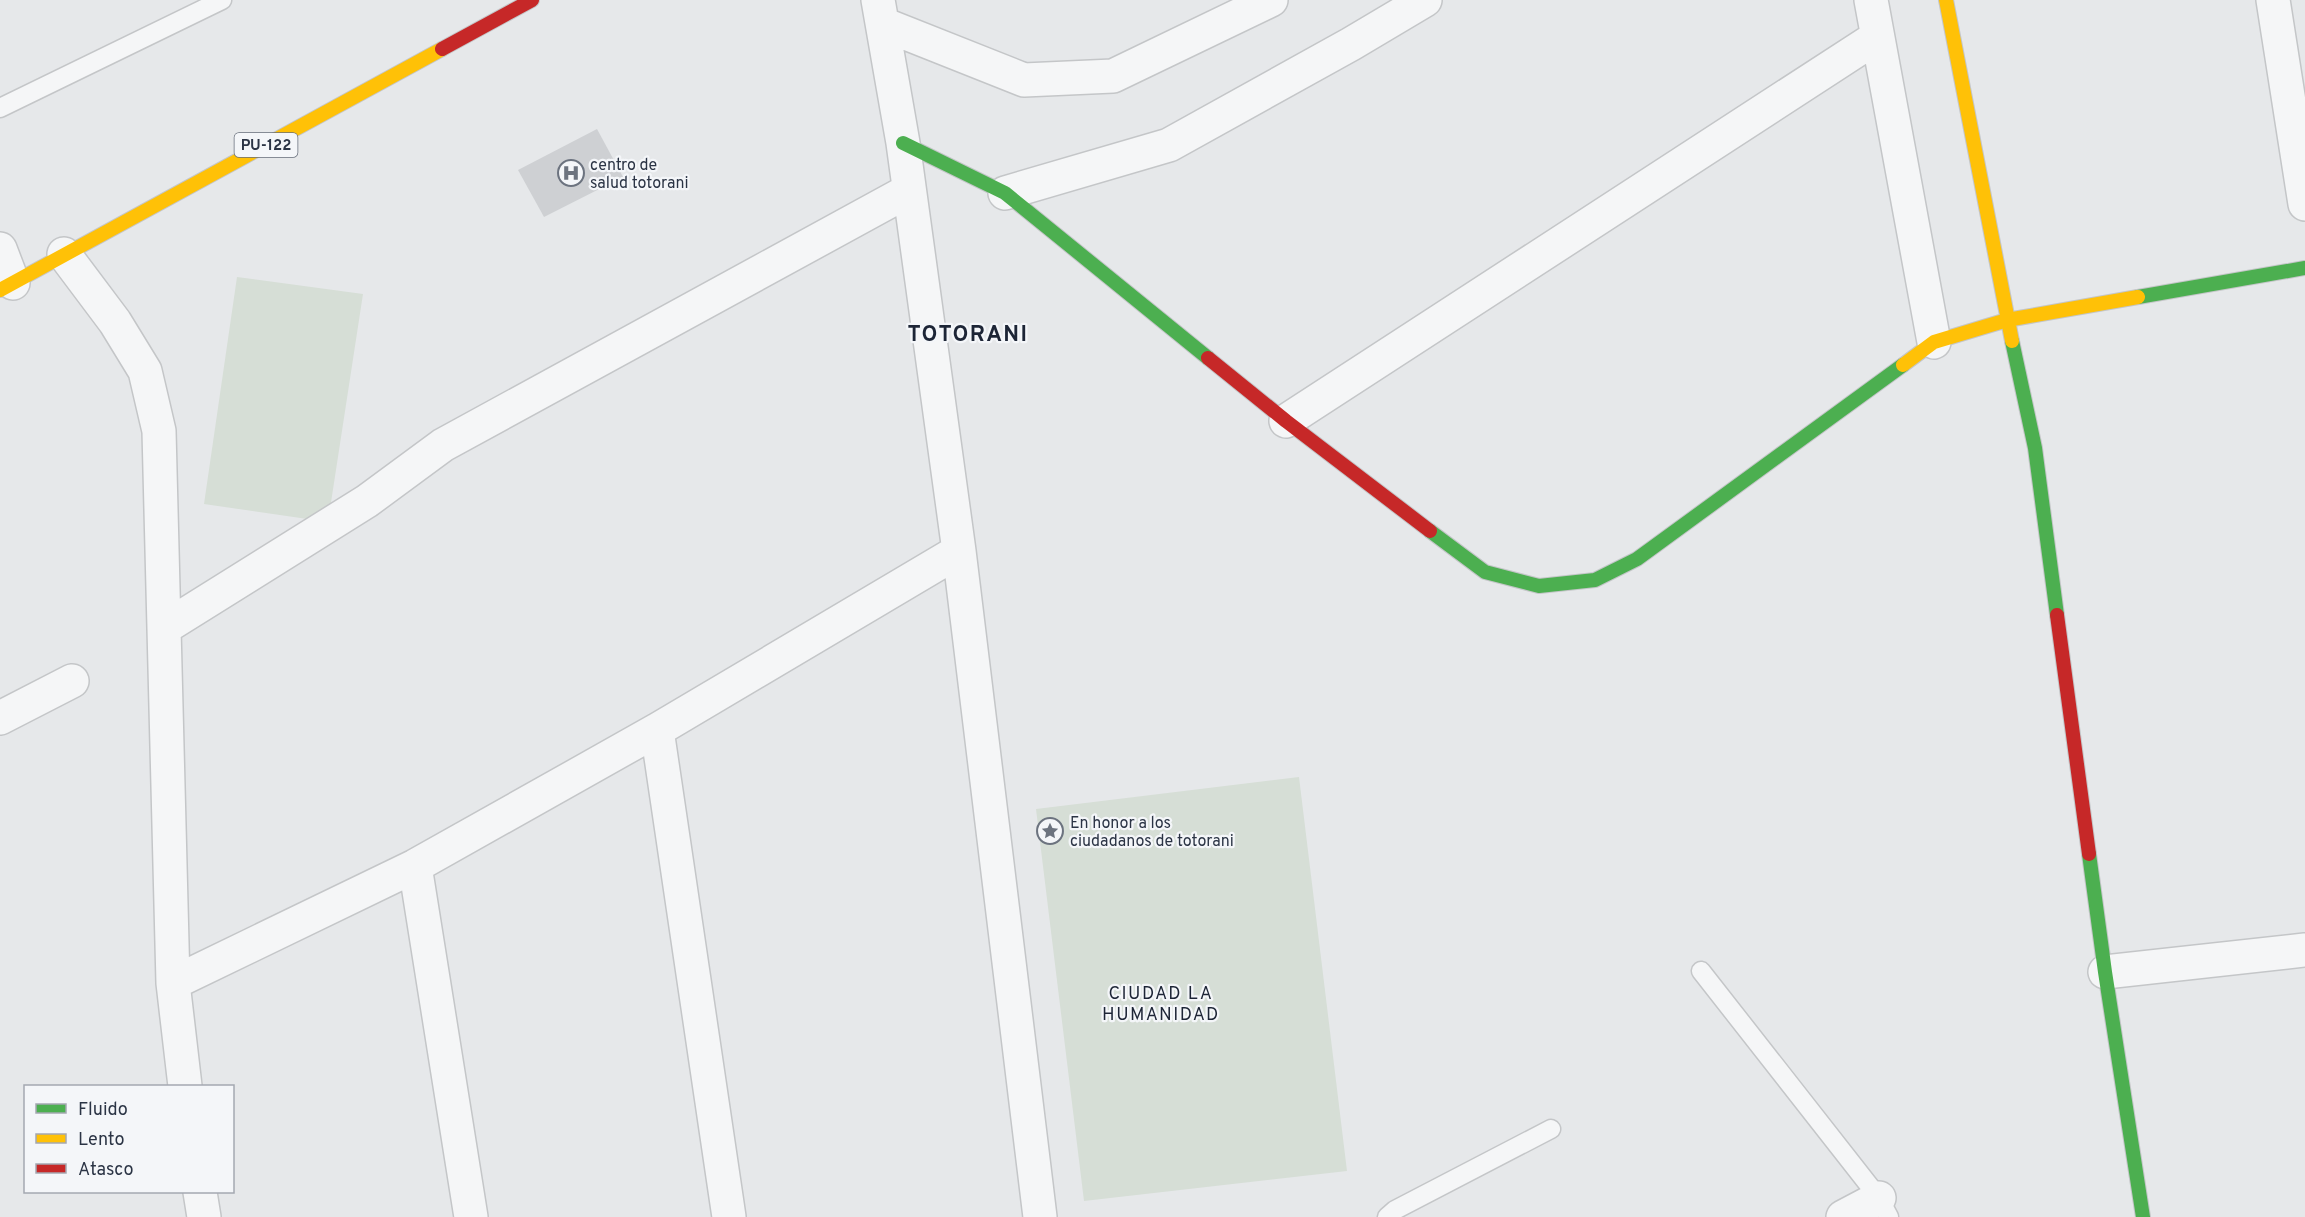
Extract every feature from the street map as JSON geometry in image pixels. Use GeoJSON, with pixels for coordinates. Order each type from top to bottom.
{"type":"FeatureCollection","features":[{"type":"Feature","properties":{"kind":"street","name":"PU-122"},"geometry":{"type":"LineString","coordinates":[[7,287],[532,0]]}},
{"type":"Feature","properties":{"kind":"street"},"geometry":{"type":"LineString","coordinates":[[880,12],[1024,80],[1113,76],[1271,0]]}},
{"type":"Feature","properties":{"kind":"street"},"geometry":{"type":"LineString","coordinates":[[1005,193],[1169,145],[1351,44],[1425,0]]}},
{"type":"Feature","properties":{"kind":"street"},"geometry":{"type":"LineString","coordinates":[[1871,0],[1934,342]]}},
{"type":"Feature","properties":{"kind":"street"},"geometry":{"type":"LineString","coordinates":[[1946,0],[2007,320],[2035,448],[2105,972],[2143,1217]]}},
{"type":"Feature","properties":{"kind":"street"},"geometry":{"type":"LineString","coordinates":[[2273,0],[2305,204]]}},
{"type":"Feature","properties":{"kind":"street"},"geometry":{"type":"LineString","coordinates":[[880,12],[903,143],[959,551],[1040,1217]]}},
{"type":"Feature","properties":{"kind":"street"},"geometry":{"type":"LineString","coordinates":[[1286,421],[1877,38]]}},
{"type":"Feature","properties":{"kind":"street"},"geometry":{"type":"LineString","coordinates":[[903,143],[1005,193],[1286,421],[1485,572],[1539,586],[1595,580],[1636,559],[1934,342],[2007,320],[2305,268]]}},
{"type":"Feature","properties":{"kind":"street"},"geometry":{"type":"LineString","coordinates":[[164,628],[367,501],[443,445],[908,191]]}},
{"type":"Feature","properties":{"kind":"street"},"geometry":{"type":"LineString","coordinates":[[0,249],[7,287]]}},
{"type":"Feature","properties":{"kind":"street"},"geometry":{"type":"LineString","coordinates":[[64,255],[115,322],[145,371],[159,431],[173,983],[185,1085]]}},
{"type":"Feature","properties":{"kind":"street"},"geometry":{"type":"LineString","coordinates":[[173,983],[415,866],[657,730],[959,551]]}},
{"type":"Feature","properties":{"kind":"street"},"geometry":{"type":"LineString","coordinates":[[0,718],[72,681]]}},
{"type":"Feature","properties":{"kind":"street"},"geometry":{"type":"LineString","coordinates":[[657,730],[729,1217]]}},
{"type":"Feature","properties":{"kind":"street"},"geometry":{"type":"LineString","coordinates":[[415,866],[471,1217]]}},
{"type":"Feature","properties":{"kind":"street"},"geometry":{"type":"LineString","coordinates":[[2105,972],[2305,950]]}},
{"type":"Feature","properties":{"kind":"street"},"geometry":{"type":"LineString","coordinates":[[200,1193],[204,1217]]}},
{"type":"Feature","properties":{"kind":"street"},"geometry":{"type":"LineString","coordinates":[[1842,1217],[1884,1208]]}},
{"type":"Feature","properties":{"kind":"lane"},"geometry":{"type":"LineString","coordinates":[[0,108],[222,0]]}},
{"type":"Feature","properties":{"kind":"lane"},"geometry":{"type":"LineString","coordinates":[[1701,971],[1884,1208]]}},
{"type":"Feature","properties":{"kind":"lane"},"geometry":{"type":"LineString","coordinates":[[1387,1217],[1395,1210],[1551,1129]]}},
{"type":"Feature","properties":{"kind":"shaded area"},"geometry":{"type":"Polygon","coordinates":[[[237,277],[363,294],[328,522],[204,504],[237,277]]]}},
{"type":"Feature","properties":{"kind":"shaded area"},"geometry":{"type":"Polygon","coordinates":[[[1299,777],[1347,1171],[1084,1201],[1036,809],[1299,777]]]}},
{"type":"Feature","properties":{"kind":"building","name":"centro de salud totorani"},"geometry":{"type":"Polygon","coordinates":[[[597,129],[623,177],[544,217],[518,170],[597,129]]]}},
{"type":"Feature","properties":{"kind":"traffic: fast"},"geometry":{"type":"LineString","coordinates":[[903,143],[1005,193],[1208,358]]}},
{"type":"Feature","properties":{"kind":"traffic: fast"},"geometry":{"type":"LineString","coordinates":[[2138,297],[2305,268]]}},
{"type":"Feature","properties":{"kind":"traffic: fast"},"geometry":{"type":"LineString","coordinates":[[2012,341],[2035,448],[2057,615]]}},
{"type":"Feature","properties":{"kind":"traffic: fast"},"geometry":{"type":"LineString","coordinates":[[1430,531],[1485,572],[1539,586],[1595,580],[1637,559],[1903,365]]}},
{"type":"Feature","properties":{"kind":"traffic: fast"},"geometry":{"type":"LineString","coordinates":[[2089,854],[2143,1217]]}},
{"type":"Feature","properties":{"kind":"traffic: slow"},"geometry":{"type":"LineString","coordinates":[[1946,0],[2012,341]]}},
{"type":"Feature","properties":{"kind":"traffic: slow"},"geometry":{"type":"LineString","coordinates":[[0,290],[442,49]]}},
{"type":"Feature","properties":{"kind":"traffic: slow"},"geometry":{"type":"LineString","coordinates":[[1903,365],[1934,342],[2007,320],[2138,297]]}},
{"type":"Feature","properties":{"kind":"traffic: jam"},"geometry":{"type":"LineString","coordinates":[[442,49],[532,0]]}},
{"type":"Feature","properties":{"kind":"traffic: jam"},"geometry":{"type":"LineString","coordinates":[[1208,358],[1430,531]]}},
{"type":"Feature","properties":{"kind":"traffic: jam"},"geometry":{"type":"LineString","coordinates":[[2057,615],[2089,854]]}},
{"type":"Feature","properties":{"kind":"place","name":"centro de salud totorani"},"geometry":{"type":"Point","coordinates":[571,173]}},
{"type":"Feature","properties":{"kind":"place","name":"En honor a los ciudadanos de totorani"},"geometry":{"type":"Point","coordinates":[1050,831]}},
{"type":"Feature","properties":{"kind":"district","name":"TOTORANI"},"geometry":{"type":"Point","coordinates":[968,333]}},
{"type":"Feature","properties":{"kind":"district","name":"CIUDAD LA HUMANIDAD"},"geometry":{"type":"Point","coordinates":[1161,1003]}}]}
